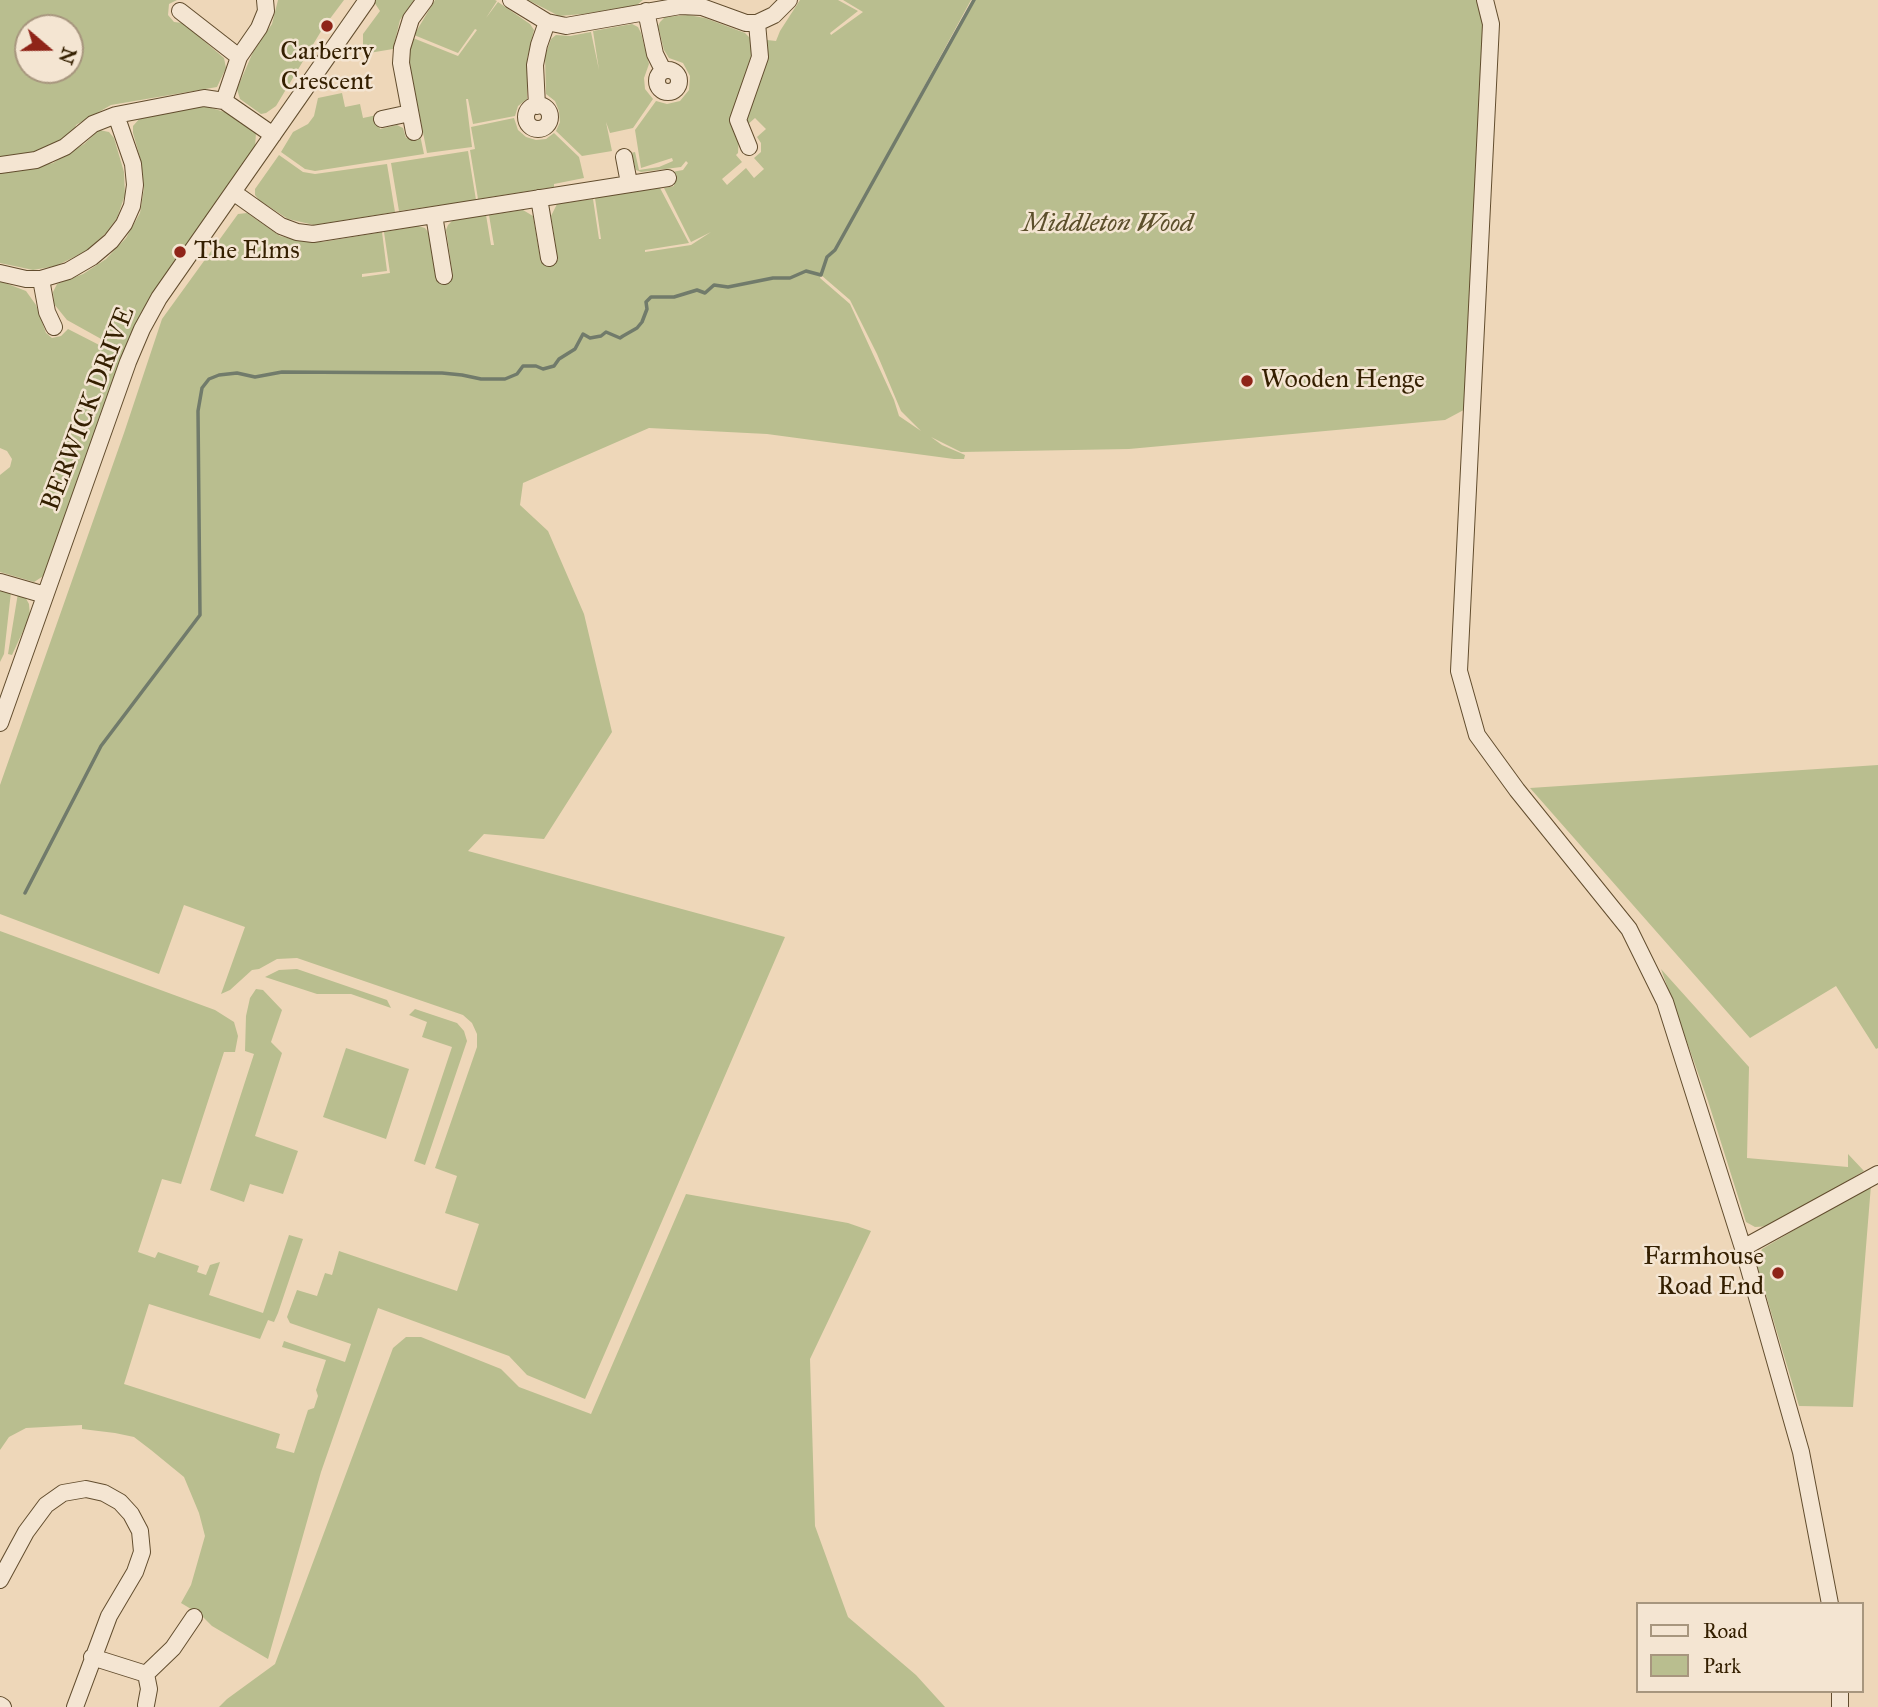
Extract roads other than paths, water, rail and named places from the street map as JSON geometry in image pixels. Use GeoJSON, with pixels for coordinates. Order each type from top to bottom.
{"type":"FeatureCollection","features":[{"type":"Feature","properties":{"kind":"street"},"geometry":{"type":"LineString","coordinates":[[223,101],[239,57],[259,28],[266,11],[265,0]]}},
{"type":"Feature","properties":{"kind":"street","name":"BERWICK DRIVE"},"geometry":{"type":"LineString","coordinates":[[0,723],[142,329],[159,298],[367,0]]}},
{"type":"Feature","properties":{"kind":"street"},"geometry":{"type":"LineString","coordinates":[[414,132],[401,63],[402,48],[411,19],[425,0]]}},
{"type":"Feature","properties":{"kind":"street"},"geometry":{"type":"LineString","coordinates":[[511,0],[547,22],[566,26],[680,6],[702,8],[746,23],[757,23],[775,15],[789,0]]}},
{"type":"Feature","properties":{"kind":"street"},"geometry":{"type":"LineString","coordinates":[[1485,0],[1491,24],[1460,671],[1477,735],[1517,790],[1629,929],[1665,1002],[1743,1248],[1801,1452],[1830,1602]]}},
{"type":"Feature","properties":{"kind":"street"},"geometry":{"type":"LineString","coordinates":[[180,11],[239,57]]}},
{"type":"Feature","properties":{"kind":"street"},"geometry":{"type":"LineString","coordinates":[[646,11],[655,54],[663,70]]}},
{"type":"Feature","properties":{"kind":"street"},"geometry":{"type":"LineString","coordinates":[[537,106],[535,65],[538,45],[547,22]]}},
{"type":"Feature","properties":{"kind":"street"},"geometry":{"type":"LineString","coordinates":[[749,147],[738,120],[760,57],[757,23]]}},
{"type":"Feature","properties":{"kind":"street"},"geometry":{"type":"LineString","coordinates":[[0,165],[36,160],[65,147],[93,124],[116,114],[204,98],[223,101],[273,135]]}},
{"type":"Feature","properties":{"kind":"street"},"geometry":{"type":"LineString","coordinates":[[382,119],[410,113]]}},
{"type":"Feature","properties":{"kind":"street"},"geometry":{"type":"LineString","coordinates":[[0,272],[26,279],[41,279],[68,271],[92,257],[111,241],[132,206],[135,185],[133,164],[116,114]]}},
{"type":"Feature","properties":{"kind":"street"},"geometry":{"type":"LineString","coordinates":[[624,158],[629,183]]}},
{"type":"Feature","properties":{"kind":"street"},"geometry":{"type":"LineString","coordinates":[[233,192],[281,226],[313,234],[668,178]]}},
{"type":"Feature","properties":{"kind":"street"},"geometry":{"type":"LineString","coordinates":[[539,198],[549,258]]}},
{"type":"Feature","properties":{"kind":"street"},"geometry":{"type":"LineString","coordinates":[[434,215],[444,276]]}},
{"type":"Feature","properties":{"kind":"street"},"geometry":{"type":"LineString","coordinates":[[41,279],[47,312],[54,327]]}},
{"type":"Feature","properties":{"kind":"street"},"geometry":{"type":"LineString","coordinates":[[0,582],[45,595]]}},
{"type":"Feature","properties":{"kind":"street"},"geometry":{"type":"LineString","coordinates":[[1743,1248],[1878,1174]]}},
{"type":"Feature","properties":{"kind":"street"},"geometry":{"type":"LineString","coordinates":[[0,1580],[26,1532],[46,1505],[63,1493],[86,1489],[104,1493],[120,1502],[131,1514],[140,1531],[142,1552],[135,1572],[109,1616],[92,1657],[81,1697],[75,1707]]}},
{"type":"Feature","properties":{"kind":"street"},"geometry":{"type":"LineString","coordinates":[[146,1674],[173,1648],[194,1617]]}},
{"type":"Feature","properties":{"kind":"street"},"geometry":{"type":"LineString","coordinates":[[92,1657],[146,1674]]}},
{"type":"Feature","properties":{"kind":"street"},"geometry":{"type":"LineString","coordinates":[[146,1674],[149,1689],[146,1705]]}},
{"type":"Feature","properties":{"kind":"waterway"},"geometry":{"type":"LineString","coordinates":[[25,893],[101,746],[200,615],[198,411],[202,388],[209,379],[237,373],[255,377],[282,372],[442,373],[481,379],[505,379],[517,374],[523,366],[543,369],[554,366],[559,359],[575,349],[583,334],[590,338],[606,332],[620,338],[642,322],[647,309],[646,302],[651,297],[674,297],[697,290],[705,293],[714,285],[728,287],[773,278],[790,278],[806,271],[821,275],[827,257],[835,250],[974,0]]}},
{"type":"Feature","properties":{"kind":"place","name":"Carberry Crescent"},"geometry":{"type":"Point","coordinates":[327,26]}},
{"type":"Feature","properties":{"kind":"place","name":"The Elms"},"geometry":{"type":"Point","coordinates":[180,252]}},
{"type":"Feature","properties":{"kind":"place","name":"Wooden Henge"},"geometry":{"type":"Point","coordinates":[1247,381]}},
{"type":"Feature","properties":{"kind":"place","name":"Farmhouse Road End"},"geometry":{"type":"Point","coordinates":[1778,1273]}},
{"type":"Feature","properties":{"kind":"park label","name":"Middleton Wood"},"geometry":{"type":"Point","coordinates":[1108,225]}}]}
